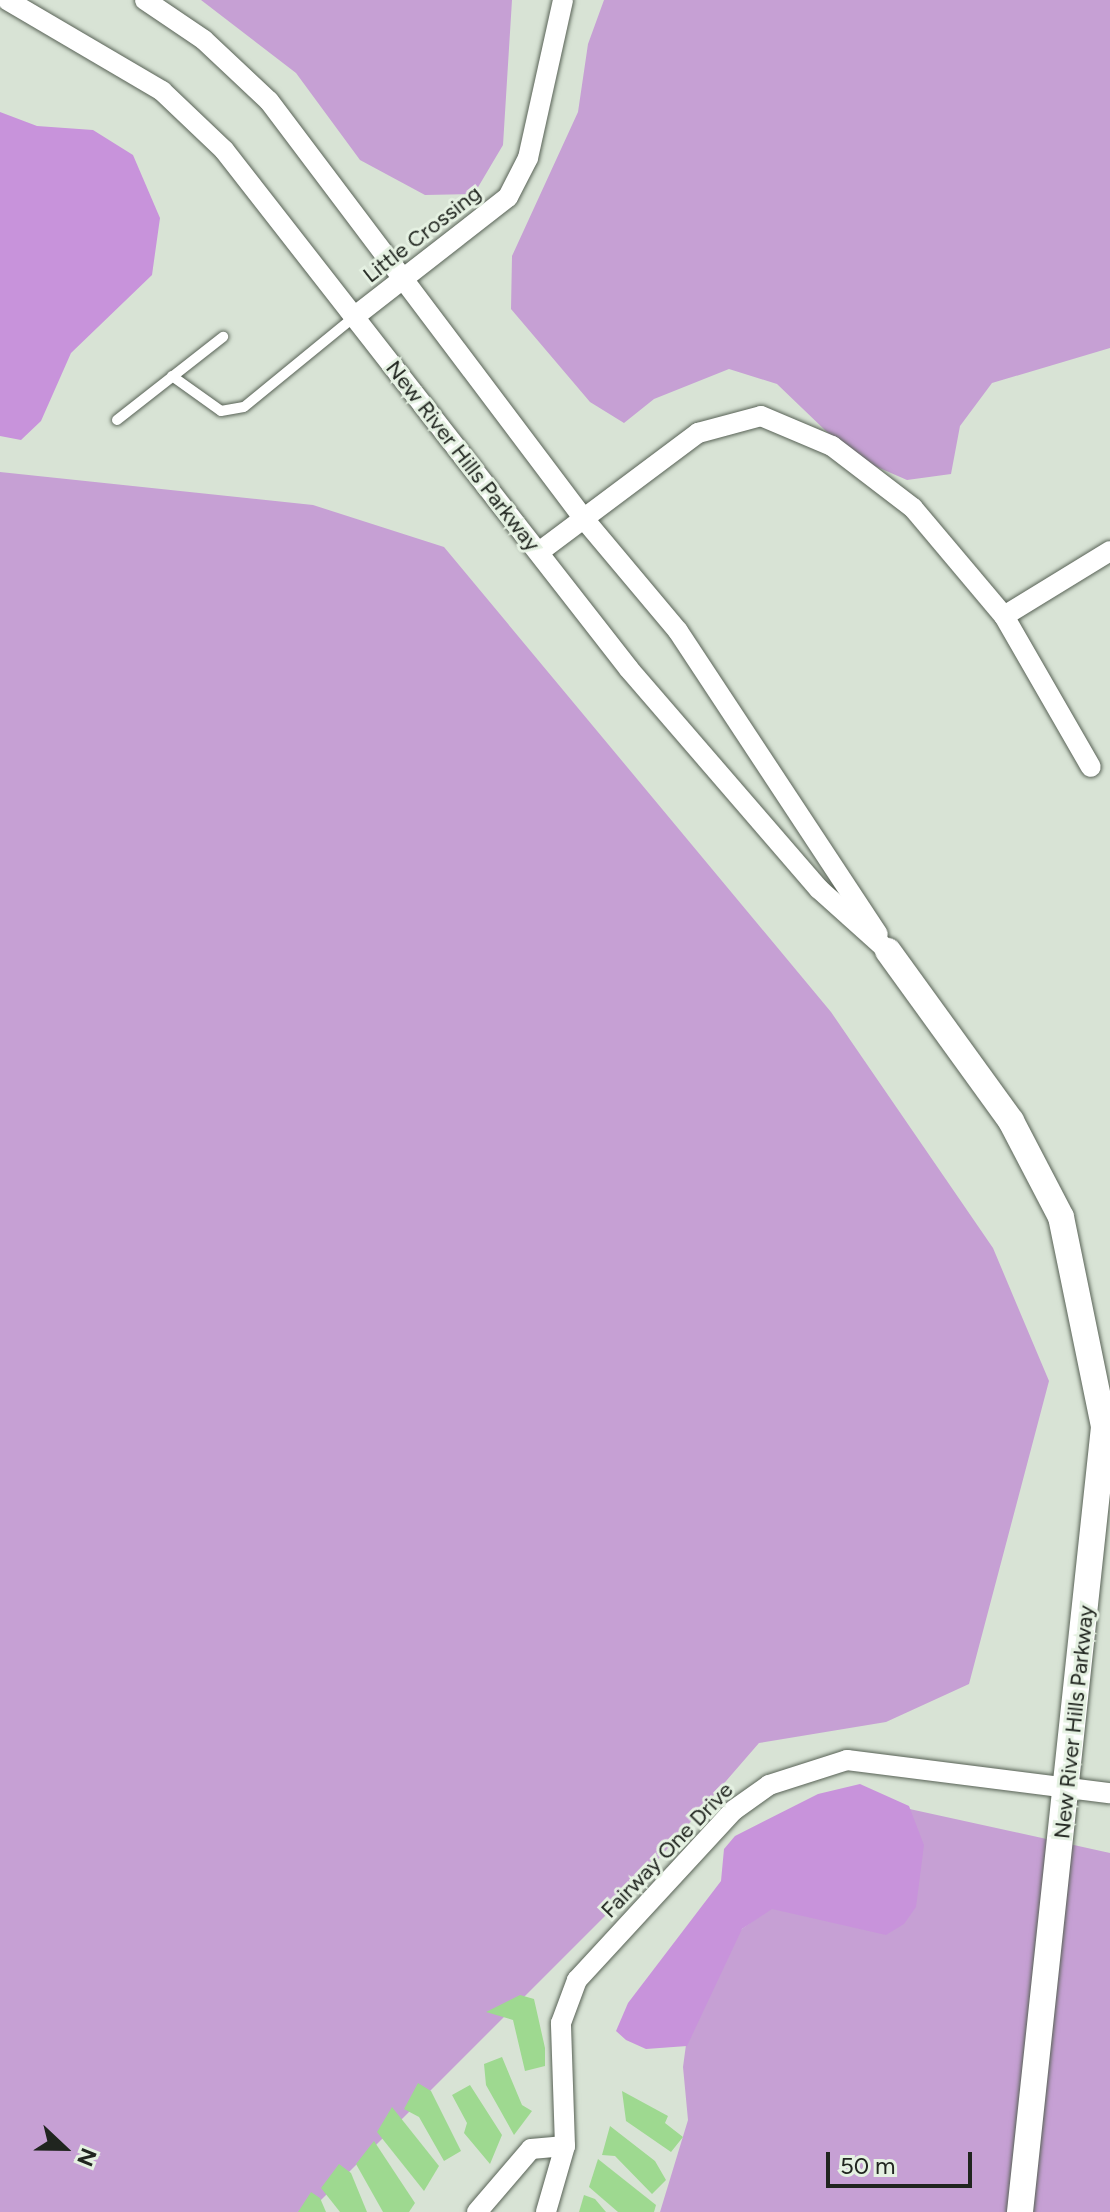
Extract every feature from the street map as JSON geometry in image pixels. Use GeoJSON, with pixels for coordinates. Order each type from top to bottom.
{"type":"FeatureCollection","features":[{"type":"Feature","properties":{"kind":"street","name":"New River Hills Parkway"},"geometry":{"type":"LineString","coordinates":[[7,0],[162,91],[224,150],[539,552],[717,772],[819,889],[888,951]]}},
{"type":"Feature","properties":{"kind":"street","name":"New River Hills Parkway"},"geometry":{"type":"LineString","coordinates":[[145,0],[204,40],[269,101],[584,519],[742,722],[888,951],[1011,1121],[1061,1217],[1086,1317],[1104,1427],[1020,2212]]}},
{"type":"Feature","properties":{"kind":"street","name":"Little Crossing"},"geometry":{"type":"LineString","coordinates":[[354,317],[405,281],[508,197],[528,158],[563,0]]}},
{"type":"Feature","properties":{"kind":"street"},"geometry":{"type":"LineString","coordinates":[[539,552],[698,433],[761,416],[832,446],[913,508],[1004,616],[1091,767]]}},
{"type":"Feature","properties":{"kind":"street"},"geometry":{"type":"LineString","coordinates":[[1004,616],[1110,551]]}},
{"type":"Feature","properties":{"kind":"street","name":"Fairway One Drive"},"geometry":{"type":"LineString","coordinates":[[546,2212],[565,2146],[561,2023],[577,1980],[734,1810],[806,1768],[847,1760],[1067,1782],[1110,1793]]}},
{"type":"Feature","properties":{"kind":"street"},"geometry":{"type":"LineString","coordinates":[[477,2212],[531,2149],[565,2146]]}},
{"type":"Feature","properties":{"kind":"lane"},"geometry":{"type":"LineString","coordinates":[[172,376],[221,411],[244,407],[354,317]]}},
{"type":"Feature","properties":{"kind":"lane"},"geometry":{"type":"LineString","coordinates":[[117,420],[223,337]]}},
{"type":"Feature","properties":{"kind":"shaded area"},"geometry":{"type":"Polygon","coordinates":[[[201,0],[512,0],[503,145],[474,194],[425,195],[360,160],[296,73],[201,0]]]}},
{"type":"Feature","properties":{"kind":"shaded area"},"geometry":{"type":"Polygon","coordinates":[[[604,0],[1110,0],[1110,348],[992,383],[960,426],[951,474],[907,480],[852,456],[777,384],[729,369],[654,399],[624,423],[590,402],[511,309],[512,256],[578,112],[588,44],[604,0]]]}},
{"type":"Feature","properties":{"kind":"shaded area"},"geometry":{"type":"Polygon","coordinates":[[[0,112],[37,126],[93,130],[133,155],[160,218],[152,275],[71,353],[41,421],[21,440],[0,436],[0,112]]]}},
{"type":"Feature","properties":{"kind":"shaded area"},"geometry":{"type":"Polygon","coordinates":[[[0,472],[313,505],[444,547],[831,1012],[993,1248],[1049,1381],[969,1684],[886,1722],[759,1743],[635,1886],[309,2212],[0,2212],[0,472]]]}},
{"type":"Feature","properties":{"kind":"shaded area"},"geometry":{"type":"Polygon","coordinates":[[[860,1784],[909,1806],[924,1845],[916,1907],[904,1924],[886,1935],[772,1909],[742,1929],[687,2046],[646,2049],[626,2040],[616,2031],[628,2003],[721,1881],[724,1849],[735,1836],[818,1794],[860,1784]]]}},
{"type":"Feature","properties":{"kind":"shaded area"},"geometry":{"type":"Polygon","coordinates":[[[905,1808],[1110,1853],[1110,2212],[660,2212],[688,2120],[683,2067],[691,2008],[715,1949],[905,1808]]]}},
{"type":"Feature","properties":{"kind":"building"},"geometry":{"type":"Polygon","coordinates":[[[520,1995],[534,1999],[545,2048],[545,2066],[525,2071],[513,2020],[486,2012],[520,1995]]]}},
{"type":"Feature","properties":{"kind":"building"},"geometry":{"type":"Polygon","coordinates":[[[502,2057],[522,2105],[532,2111],[514,2135],[486,2085],[484,2064],[502,2057]]]}},
{"type":"Feature","properties":{"kind":"building"},"geometry":{"type":"Polygon","coordinates":[[[418,2083],[431,2091],[461,2151],[444,2161],[419,2117],[404,2109],[418,2083]]]}},
{"type":"Feature","properties":{"kind":"building"},"geometry":{"type":"Polygon","coordinates":[[[470,2085],[502,2135],[490,2164],[464,2133],[467,2123],[452,2095],[470,2085]]]}},
{"type":"Feature","properties":{"kind":"building"},"geometry":{"type":"Polygon","coordinates":[[[622,2091],[668,2116],[665,2123],[683,2137],[671,2152],[626,2121],[622,2091]]]}},
{"type":"Feature","properties":{"kind":"building"},"geometry":{"type":"Polygon","coordinates":[[[392,2107],[439,2166],[424,2191],[377,2132],[392,2107]]]}},
{"type":"Feature","properties":{"kind":"building"},"geometry":{"type":"Polygon","coordinates":[[[610,2126],[655,2161],[666,2180],[652,2194],[615,2156],[602,2155],[610,2126]]]}},
{"type":"Feature","properties":{"kind":"building"},"geometry":{"type":"Polygon","coordinates":[[[374,2141],[415,2203],[409,2212],[383,2212],[356,2164],[374,2141]]]}},
{"type":"Feature","properties":{"kind":"building"},"geometry":{"type":"Polygon","coordinates":[[[598,2159],[656,2205],[654,2212],[618,2212],[589,2187],[598,2159]]]}},
{"type":"Feature","properties":{"kind":"building"},"geometry":{"type":"Polygon","coordinates":[[[339,2164],[351,2173],[367,2212],[340,2212],[321,2188],[339,2164]]]}},
{"type":"Feature","properties":{"kind":"building"},"geometry":{"type":"Polygon","coordinates":[[[311,2192],[320,2198],[326,2212],[298,2212],[311,2192]]]}},
{"type":"Feature","properties":{"kind":"building"},"geometry":{"type":"Polygon","coordinates":[[[584,2195],[595,2199],[606,2212],[579,2212],[584,2195]]]}}]}
